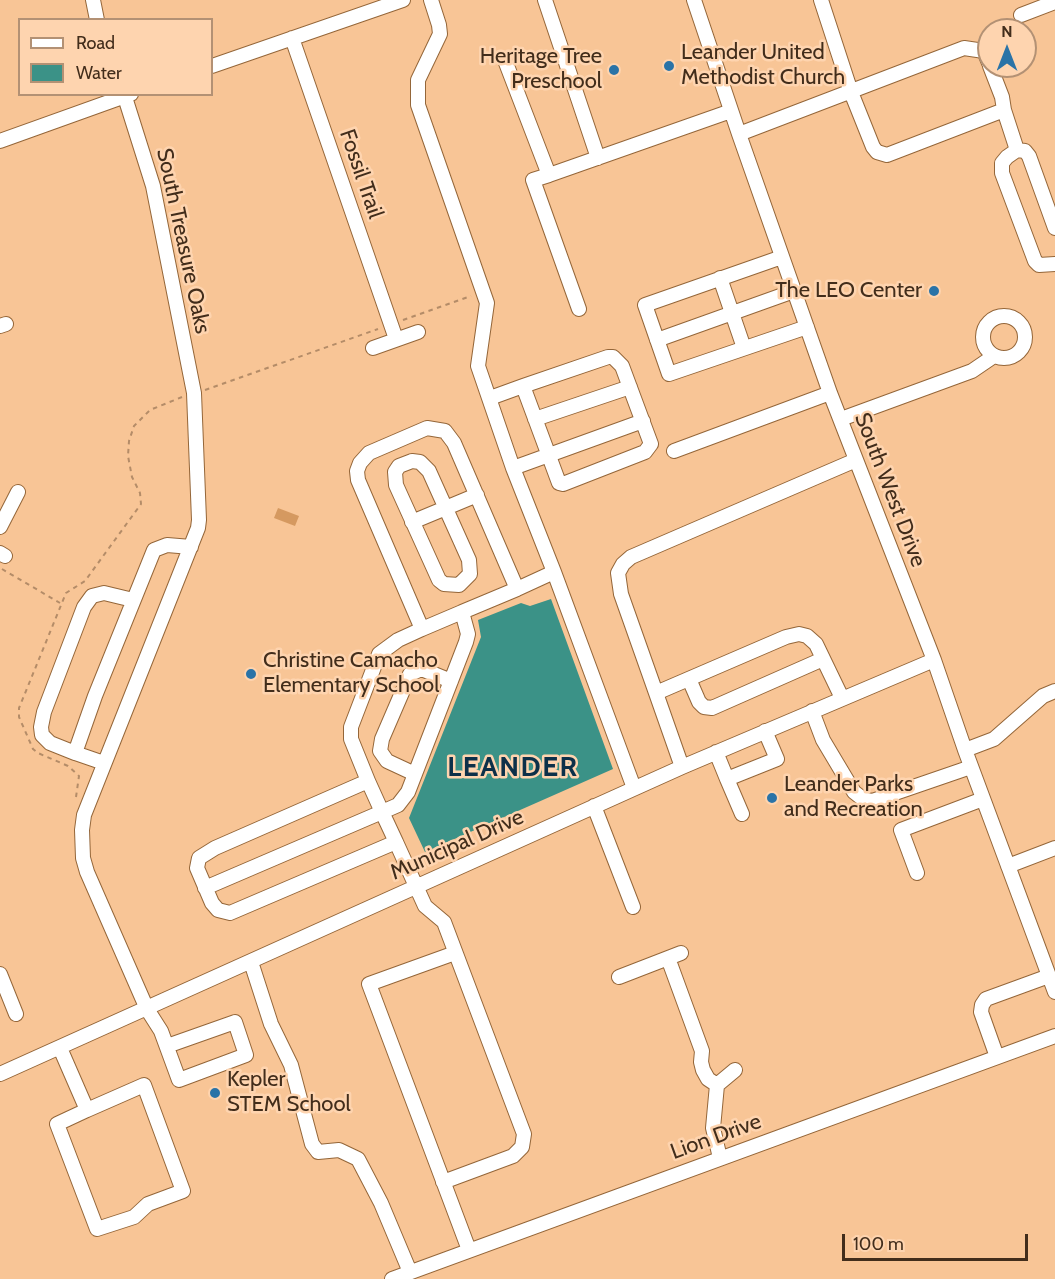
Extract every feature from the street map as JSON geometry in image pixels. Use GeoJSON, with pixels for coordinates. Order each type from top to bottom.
{"type":"FeatureCollection","features":[{"type":"Feature","properties":{"kind":"street"},"geometry":{"type":"LineString","coordinates":[[93,0],[97,18]]}},
{"type":"Feature","properties":{"kind":"street"},"geometry":{"type":"LineString","coordinates":[[213,66],[403,0]]}},
{"type":"Feature","properties":{"kind":"street"},"geometry":{"type":"LineString","coordinates":[[431,0],[440,25],[440,34],[418,80],[418,105],[487,303],[478,366],[513,468],[555,572],[634,789]]}},
{"type":"Feature","properties":{"kind":"street"},"geometry":{"type":"LineString","coordinates":[[544,0],[598,158]]}},
{"type":"Feature","properties":{"kind":"street","name":"South West Drive"},"geometry":{"type":"LineString","coordinates":[[694,0],[830,393],[933,660],[1008,866],[1050,967],[1055,992]]}},
{"type":"Feature","properties":{"kind":"street"},"geometry":{"type":"LineString","coordinates":[[820,0],[851,92],[877,152],[887,155],[1004,110]]}},
{"type":"Feature","properties":{"kind":"street"},"geometry":{"type":"LineString","coordinates":[[1021,15],[1055,2]]}},
{"type":"Feature","properties":{"kind":"street","name":"Fossil Trail"},"geometry":{"type":"LineString","coordinates":[[292,38],[396,339]]}},
{"type":"Feature","properties":{"kind":"street"},"geometry":{"type":"LineString","coordinates":[[739,134],[964,48],[977,50]]}},
{"type":"Feature","properties":{"kind":"street"},"geometry":{"type":"LineString","coordinates":[[506,63],[549,175]]}},
{"type":"Feature","properties":{"kind":"street"},"geometry":{"type":"LineString","coordinates":[[995,78],[1017,150]]}},
{"type":"Feature","properties":{"kind":"street"},"geometry":{"type":"LineString","coordinates":[[0,141],[124,96]]}},
{"type":"Feature","properties":{"kind":"street","name":"South Treasure Oaks"},"geometry":{"type":"LineString","coordinates":[[127,96],[153,186],[195,394],[199,520],[191,547],[84,814],[83,858],[147,1009],[161,1031],[179,1080],[246,1055],[235,1022],[167,1046]]}},
{"type":"Feature","properties":{"kind":"street"},"geometry":{"type":"LineString","coordinates":[[579,309],[533,180],[731,111]]}},
{"type":"Feature","properties":{"kind":"street"},"geometry":{"type":"LineString","coordinates":[[1055,228],[1029,156],[1025,151],[1017,150],[1006,157],[1002,163],[1002,173],[1035,261],[1039,265],[1055,264]]}},
{"type":"Feature","properties":{"kind":"street"},"geometry":{"type":"LineString","coordinates":[[782,257],[645,304],[669,374],[807,327]]}},
{"type":"Feature","properties":{"kind":"street"},"geometry":{"type":"LineString","coordinates":[[720,278],[744,348]]}},
{"type":"Feature","properties":{"kind":"street"},"geometry":{"type":"LineString","coordinates":[[657,340],[794,291]]}},
{"type":"Feature","properties":{"kind":"street"},"geometry":{"type":"LineString","coordinates":[[373,348],[418,332]]}},
{"type":"Feature","properties":{"kind":"street"},"geometry":{"type":"LineString","coordinates":[[840,419],[972,371],[994,356]]}},
{"type":"Feature","properties":{"kind":"street"},"geometry":{"type":"LineString","coordinates":[[490,398],[523,386],[608,357],[613,357],[622,366],[651,444],[645,452],[563,484],[559,483],[523,386]]}},
{"type":"Feature","properties":{"kind":"street"},"geometry":{"type":"LineString","coordinates":[[535,420],[630,387]]}},
{"type":"Feature","properties":{"kind":"street"},"geometry":{"type":"LineString","coordinates":[[674,451],[830,393]]}},
{"type":"Feature","properties":{"kind":"street"},"geometry":{"type":"LineString","coordinates":[[513,468],[643,421]]}},
{"type":"Feature","properties":{"kind":"street"},"geometry":{"type":"LineString","coordinates":[[422,629],[358,480],[357,471],[360,463],[369,453],[427,428],[445,431],[454,443],[517,589]]}},
{"type":"Feature","properties":{"kind":"street"},"geometry":{"type":"LineString","coordinates":[[682,767],[621,594],[618,573],[623,564],[631,557],[856,460]]}},
{"type":"Feature","properties":{"kind":"street"},"geometry":{"type":"LineString","coordinates":[[420,462],[425,465],[446,508],[471,567],[470,574],[459,585],[444,584],[439,580],[394,479],[399,466],[405,463],[420,462]]}},
{"type":"Feature","properties":{"kind":"street"},"geometry":{"type":"LineString","coordinates":[[0,527],[18,492]]}},
{"type":"Feature","properties":{"kind":"street"},"geometry":{"type":"LineString","coordinates":[[412,522],[477,495]]}},
{"type":"Feature","properties":{"kind":"street"},"geometry":{"type":"LineString","coordinates":[[75,753],[154,550],[166,544],[191,547]]}},
{"type":"Feature","properties":{"kind":"street"},"geometry":{"type":"LineString","coordinates":[[443,1182],[513,1156],[520,1150],[524,1138],[444,922],[425,906],[351,740],[351,727],[379,654],[398,640],[555,572]]}},
{"type":"Feature","properties":{"kind":"street"},"geometry":{"type":"LineString","coordinates":[[104,763],[50,743],[42,735],[41,727],[44,712],[84,607],[92,596],[104,592],[133,600]]}},
{"type":"Feature","properties":{"kind":"street"},"geometry":{"type":"LineString","coordinates":[[205,888],[398,805],[408,792],[466,642],[468,634],[462,612]]}},
{"type":"Feature","properties":{"kind":"street"},"geometry":{"type":"LineString","coordinates":[[656,693],[786,637],[799,634],[807,636],[816,644],[842,698]]}},
{"type":"Feature","properties":{"kind":"street"},"geometry":{"type":"LineString","coordinates":[[689,678],[699,702],[704,707],[712,708],[823,659]]}},
{"type":"Feature","properties":{"kind":"street","name":"Municipal Drive"},"geometry":{"type":"LineString","coordinates":[[0,1074],[682,767],[933,660]]}},
{"type":"Feature","properties":{"kind":"street"},"geometry":{"type":"LineString","coordinates":[[415,774],[382,757],[380,751],[382,739],[410,674],[424,670],[451,681]]}},
{"type":"Feature","properties":{"kind":"street"},"geometry":{"type":"LineString","coordinates":[[965,750],[994,739],[1043,696],[1055,691]]}},
{"type":"Feature","properties":{"kind":"street"},"geometry":{"type":"LineString","coordinates":[[812,711],[823,740],[854,792],[863,799],[872,801],[971,767]]}},
{"type":"Feature","properties":{"kind":"street"},"geometry":{"type":"LineString","coordinates":[[727,779],[777,759],[765,731]]}},
{"type":"Feature","properties":{"kind":"street"},"geometry":{"type":"LineString","coordinates":[[716,752],[742,814]]}},
{"type":"Feature","properties":{"kind":"street"},"geometry":{"type":"LineString","coordinates":[[368,781],[215,848],[199,858],[197,868],[205,888],[218,910],[230,913],[396,842]]}},
{"type":"Feature","properties":{"kind":"street"},"geometry":{"type":"LineString","coordinates":[[917,873],[901,830],[983,799]]}},
{"type":"Feature","properties":{"kind":"street"},"geometry":{"type":"LineString","coordinates":[[594,807],[633,907]]}},
{"type":"Feature","properties":{"kind":"street"},"geometry":{"type":"LineString","coordinates":[[1008,866],[1055,848]]}},
{"type":"Feature","properties":{"kind":"street"},"geometry":{"type":"LineString","coordinates":[[455,953],[369,984],[469,1250]]}},
{"type":"Feature","properties":{"kind":"street"},"geometry":{"type":"LineString","coordinates":[[619,977],[675,956],[702,1051],[701,1062],[708,1079],[717,1085]]}},
{"type":"Feature","properties":{"kind":"street"},"geometry":{"type":"LineString","coordinates":[[252,962],[271,1024],[291,1065],[312,1144],[318,1152],[339,1150],[358,1159],[381,1203],[411,1272]]}},
{"type":"Feature","properties":{"kind":"street"},"geometry":{"type":"LineString","coordinates":[[997,1057],[981,1012],[982,1005],[986,999],[1050,967]]}},
{"type":"Feature","properties":{"kind":"street"},"geometry":{"type":"LineString","coordinates":[[0,974],[16,1014]]}},
{"type":"Feature","properties":{"kind":"street","name":"Lion Drive"},"geometry":{"type":"LineString","coordinates":[[392,1279],[1055,1036]]}},
{"type":"Feature","properties":{"kind":"street"},"geometry":{"type":"LineString","coordinates":[[60,1048],[87,1110]]}},
{"type":"Feature","properties":{"kind":"street"},"geometry":{"type":"LineString","coordinates":[[720,1158],[713,1128],[717,1085],[735,1070]]}},
{"type":"Feature","properties":{"kind":"street"},"geometry":{"type":"LineString","coordinates":[[144,1085],[183,1191],[148,1204],[134,1217],[97,1229],[57,1124],[87,1110],[144,1085]]}},
{"type":"Feature","properties":{"kind":"path"},"geometry":{"type":"LineString","coordinates":[[74,804],[79,776],[68,766],[33,749],[19,717],[19,708],[66,592],[85,581],[141,504],[128,456],[129,441],[134,426],[150,410],[470,296]]}},
{"type":"Feature","properties":{"kind":"path"},"geometry":{"type":"LineString","coordinates":[[2,559],[61,603]]}},
{"type":"Feature","properties":{"kind":"shaded area"},"geometry":{"type":"Polygon","coordinates":[[[278,508],[299,516],[295,526],[274,518],[278,508]]]}},
{"type":"Feature","properties":{"kind":"water"},"geometry":{"type":"Polygon","coordinates":[[[551,599],[613,769],[425,852],[409,818],[481,637],[478,620],[521,603],[530,606],[551,599]]]}},
{"type":"Feature","properties":{"kind":"place","name":"Leander United Methodist Church"},"geometry":{"type":"Point","coordinates":[669,66]}},
{"type":"Feature","properties":{"kind":"place","name":"Heritage Tree Preschool"},"geometry":{"type":"Point","coordinates":[614,70]}},
{"type":"Feature","properties":{"kind":"place","name":"The LEO Center"},"geometry":{"type":"Point","coordinates":[934,291]}},
{"type":"Feature","properties":{"kind":"place","name":"Christine Camacho Elementary School"},"geometry":{"type":"Point","coordinates":[251,674]}},
{"type":"Feature","properties":{"kind":"place","name":"Leander Parks and Recreation"},"geometry":{"type":"Point","coordinates":[772,798]}},
{"type":"Feature","properties":{"kind":"place","name":"Kepler STEM School"},"geometry":{"type":"Point","coordinates":[215,1093]}},
{"type":"Feature","properties":{"kind":"district","name":"LEANDER"},"geometry":{"type":"Point","coordinates":[513,768]}}]}
